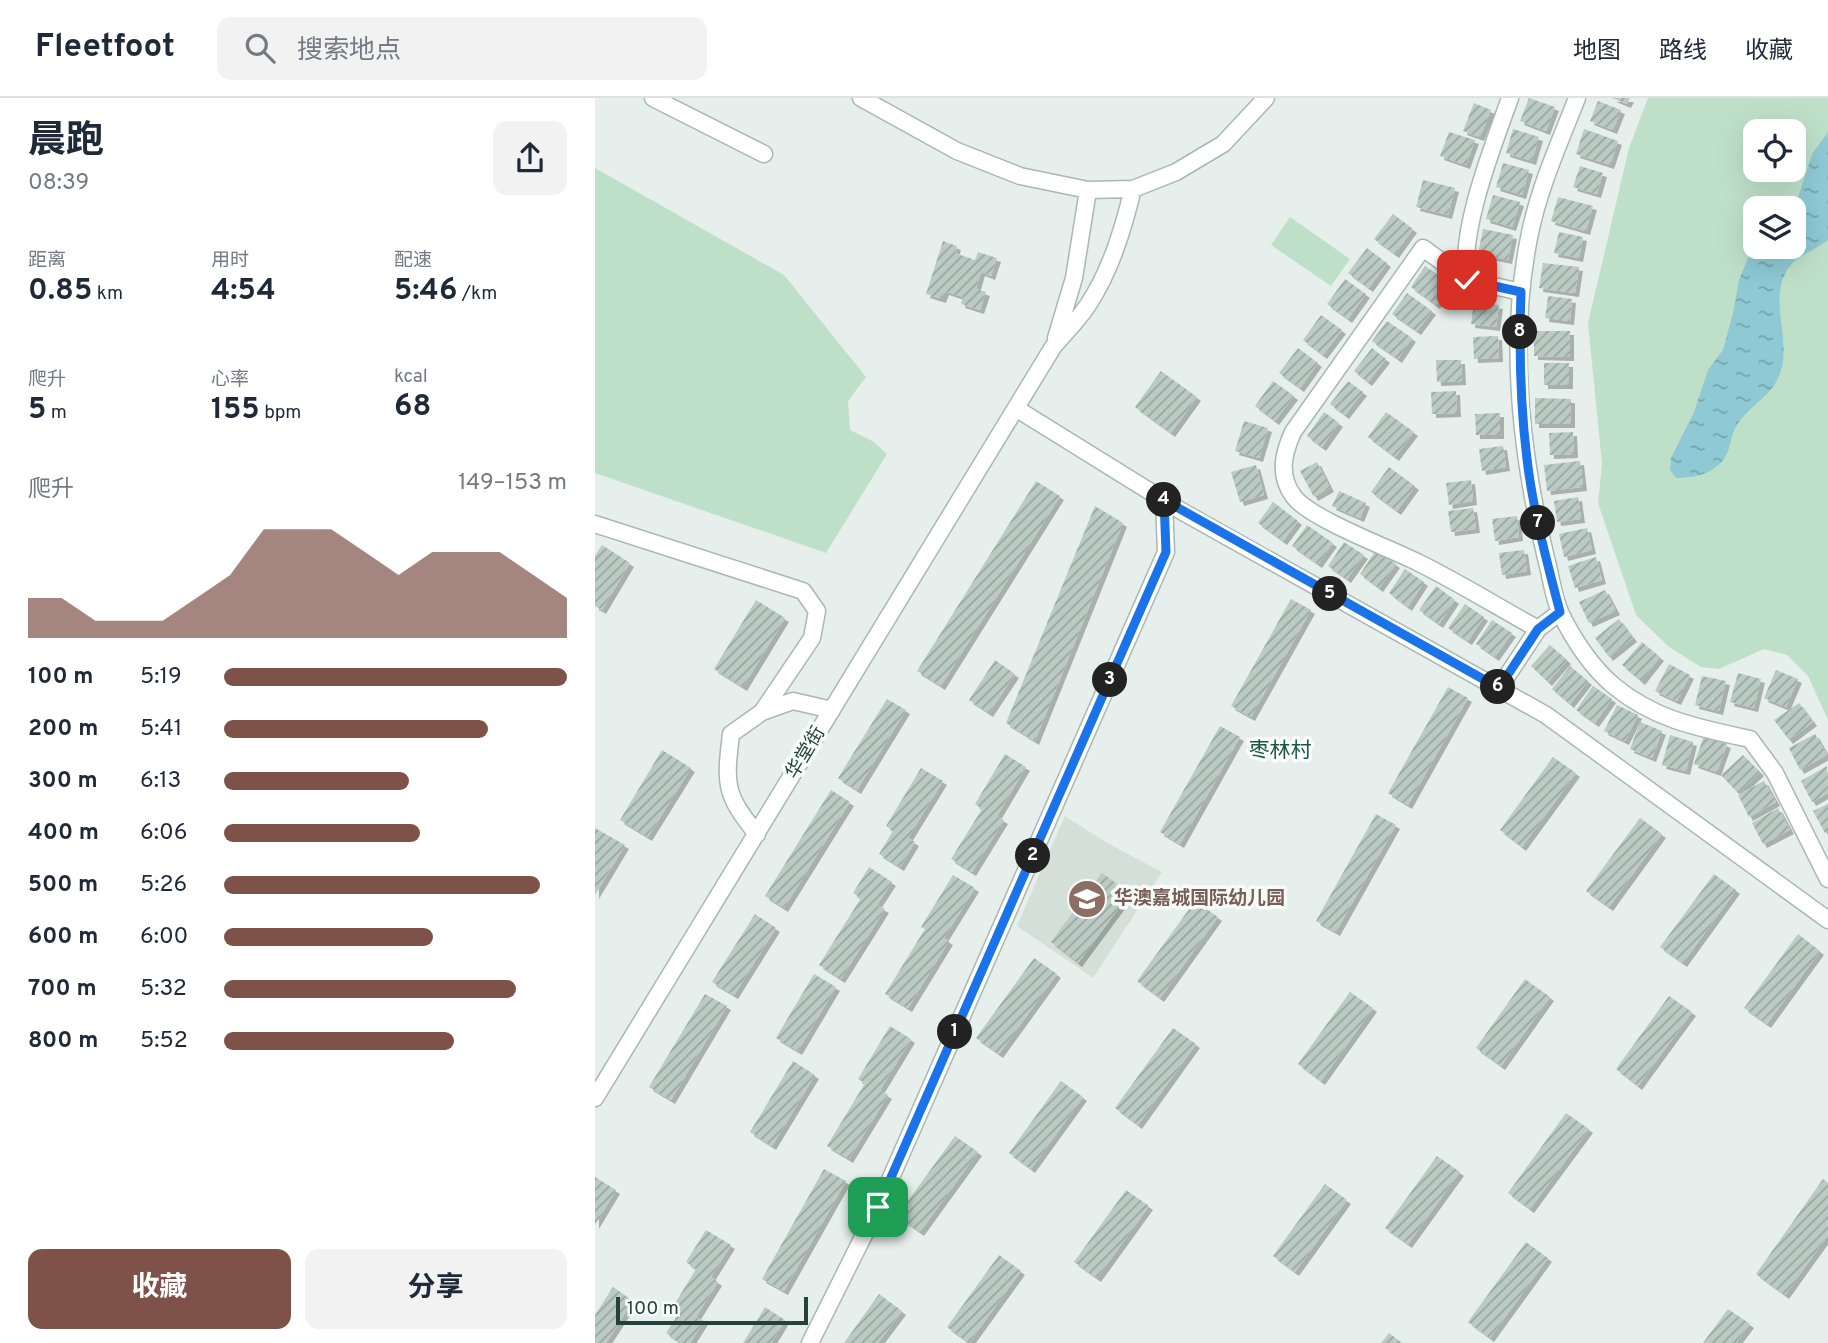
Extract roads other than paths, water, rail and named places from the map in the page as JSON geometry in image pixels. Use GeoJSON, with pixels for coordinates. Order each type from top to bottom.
{"type":"FeatureCollection","features":[{"type":"Feature","properties":{"kind":"street"},"geometry":{"type":"LineString","coordinates":[[653,98],[764,154]]}},
{"type":"Feature","properties":{"kind":"street"},"geometry":{"type":"LineString","coordinates":[[861,98],[957,151],[1020,176],[1089,190],[1133,189],[1176,172],[1223,144],[1266,98]]}},
{"type":"Feature","properties":{"kind":"street"},"geometry":{"type":"LineString","coordinates":[[1467,280],[1464,261],[1483,176],[1510,98]]}},
{"type":"Feature","properties":{"kind":"street"},"geometry":{"type":"LineString","coordinates":[[1577,98],[1544,184],[1529,236],[1521,292],[1519,363],[1527,460],[1540,533],[1560,612],[1585,654],[1612,685],[1648,710],[1688,726],[1750,739],[1775,773],[1828,879]]}},
{"type":"Feature","properties":{"kind":"street"},"geometry":{"type":"LineString","coordinates":[[1053,347],[1088,305],[1105,272],[1121,236],[1133,189]]}},
{"type":"Feature","properties":{"kind":"street"},"geometry":{"type":"LineString","coordinates":[[1053,347],[1074,278],[1089,190]]}},
{"type":"Feature","properties":{"kind":"street"},"geometry":{"type":"LineString","coordinates":[[1521,292],[1467,280],[1423,248],[1293,432],[1284,453],[1284,477],[1294,497],[1310,511],[1419,563],[1538,629]]}},
{"type":"Feature","properties":{"kind":"street","name":"华堂街"},"geometry":{"type":"LineString","coordinates":[[595,1098],[1053,347]]}},
{"type":"Feature","properties":{"kind":"street"},"geometry":{"type":"LineString","coordinates":[[1017,409],[1183,512],[1546,715],[1828,920]]}},
{"type":"Feature","properties":{"kind":"street"},"geometry":{"type":"LineString","coordinates":[[810,1343],[878,1207],[1166,552],[1164,500]]}},
{"type":"Feature","properties":{"kind":"street"},"geometry":{"type":"LineString","coordinates":[[595,524],[803,591],[817,611],[812,638],[762,712]]}},
{"type":"Feature","properties":{"kind":"street"},"geometry":{"type":"LineString","coordinates":[[1499,688],[1538,629],[1560,612]]}},
{"type":"Feature","properties":{"kind":"street"},"geometry":{"type":"LineString","coordinates":[[757,834],[736,808],[726,776],[731,734],[762,712],[793,701],[832,710]]}},
{"type":"Feature","properties":{"kind":"water"},"geometry":{"type":"Polygon","coordinates":[[[1828,132],[1828,240],[1806,254],[1806,196],[1799,196],[1803,182],[1806,182],[1812,154],[1828,132]]]}},
{"type":"Feature","properties":{"kind":"water"},"geometry":{"type":"Polygon","coordinates":[[[1748,259],[1798,259],[1786,272],[1780,293],[1784,350],[1780,373],[1770,390],[1737,425],[1727,454],[1719,465],[1699,475],[1676,478],[1670,470],[1671,458],[1694,412],[1708,370],[1723,350],[1739,280],[1748,259]]]}},
{"type":"Feature","properties":{"kind":"place","name":"华澳嘉城国际幼儿园"},"geometry":{"type":"Point","coordinates":[1087,899]}},
{"type":"Feature","properties":{"kind":"district","name":"枣林村"},"geometry":{"type":"Point","coordinates":[1280,751]}}]}
